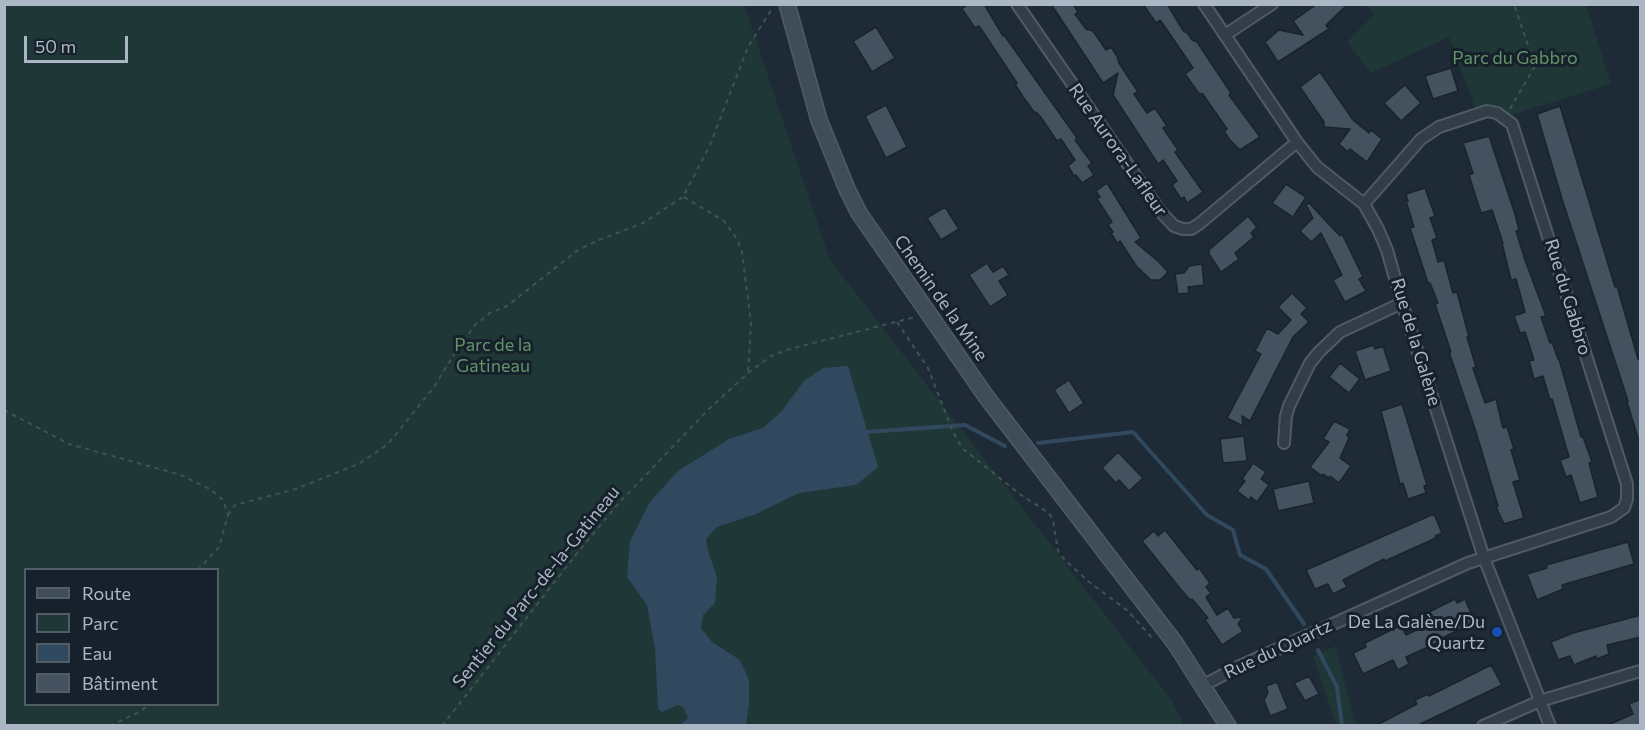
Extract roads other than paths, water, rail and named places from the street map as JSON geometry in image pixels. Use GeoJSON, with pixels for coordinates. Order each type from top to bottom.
{"type":"FeatureCollection","features":[{"type":"Feature","properties":{"kind":"street","name":"Chemin de la Mine"},"geometry":{"type":"LineString","coordinates":[[787,4],[819,120],[847,189],[860,213],[927,314],[1025,449],[1128,579],[1175,643],[1204,685],[1228,726]]}},
{"type":"Feature","properties":{"kind":"street","name":"Rue Aurora-Lafleur"},"geometry":{"type":"LineString","coordinates":[[1017,4],[1160,211],[1174,226],[1191,229],[1199,224],[1297,142]]}},
{"type":"Feature","properties":{"kind":"street","name":"Rue de la Galène"},"geometry":{"type":"LineString","coordinates":[[1204,4],[1297,142],[1317,167],[1364,204],[1387,250],[1484,558],[1550,726]]}},
{"type":"Feature","properties":{"kind":"street"},"geometry":{"type":"LineString","coordinates":[[1225,35],[1272,4]]}},
{"type":"Feature","properties":{"kind":"street","name":"Rue du Gabbro"},"geometry":{"type":"LineString","coordinates":[[1364,204],[1430,132],[1487,111],[1505,117],[1517,134],[1628,492],[1624,508],[1611,517],[1484,558]]}},
{"type":"Feature","properties":{"kind":"street"},"geometry":{"type":"LineString","coordinates":[[1284,443],[1288,406],[1310,363],[1319,352],[1341,332],[1402,303]]}},
{"type":"Feature","properties":{"kind":"street","name":"Rue du Quartz"},"geometry":{"type":"LineString","coordinates":[[1204,685],[1233,669],[1468,563],[1484,558]]}},
{"type":"Feature","properties":{"kind":"street"},"geometry":{"type":"LineString","coordinates":[[1484,726],[1540,700],[1641,671]]}},
{"type":"Feature","properties":{"kind":"water"},"geometry":{"type":"Polygon","coordinates":[[[848,366],[878,467],[856,485],[799,493],[756,514],[717,527],[706,539],[717,577],[715,603],[703,615],[701,628],[712,642],[740,660],[749,680],[749,705],[746,725],[680,725],[688,718],[684,708],[678,705],[662,712],[658,709],[655,649],[647,605],[627,577],[630,541],[650,502],[678,471],[729,439],[763,428],[781,412],[804,381],[823,368],[848,366]]]}},
{"type":"Feature","properties":{"kind":"waterway"},"geometry":{"type":"LineString","coordinates":[[867,432],[965,425],[1005,446]]}},
{"type":"Feature","properties":{"kind":"waterway"},"geometry":{"type":"LineString","coordinates":[[1038,443],[1133,432],[1207,515],[1233,530],[1240,555],[1266,569],[1304,624]]}},
{"type":"Feature","properties":{"kind":"waterway"},"geometry":{"type":"LineString","coordinates":[[1318,650],[1337,687],[1342,726]]}},
{"type":"Feature","properties":{"kind":"place","name":"De La Galène/Du Quartz"},"geometry":{"type":"Point","coordinates":[1497,632]}},
{"type":"Feature","properties":{"kind":"park label","name":"Parc du Gabbro"},"geometry":{"type":"Point","coordinates":[1515,58]}},
{"type":"Feature","properties":{"kind":"park label","name":"Parc de la Gatineau"},"geometry":{"type":"Point","coordinates":[493,355]}}]}
